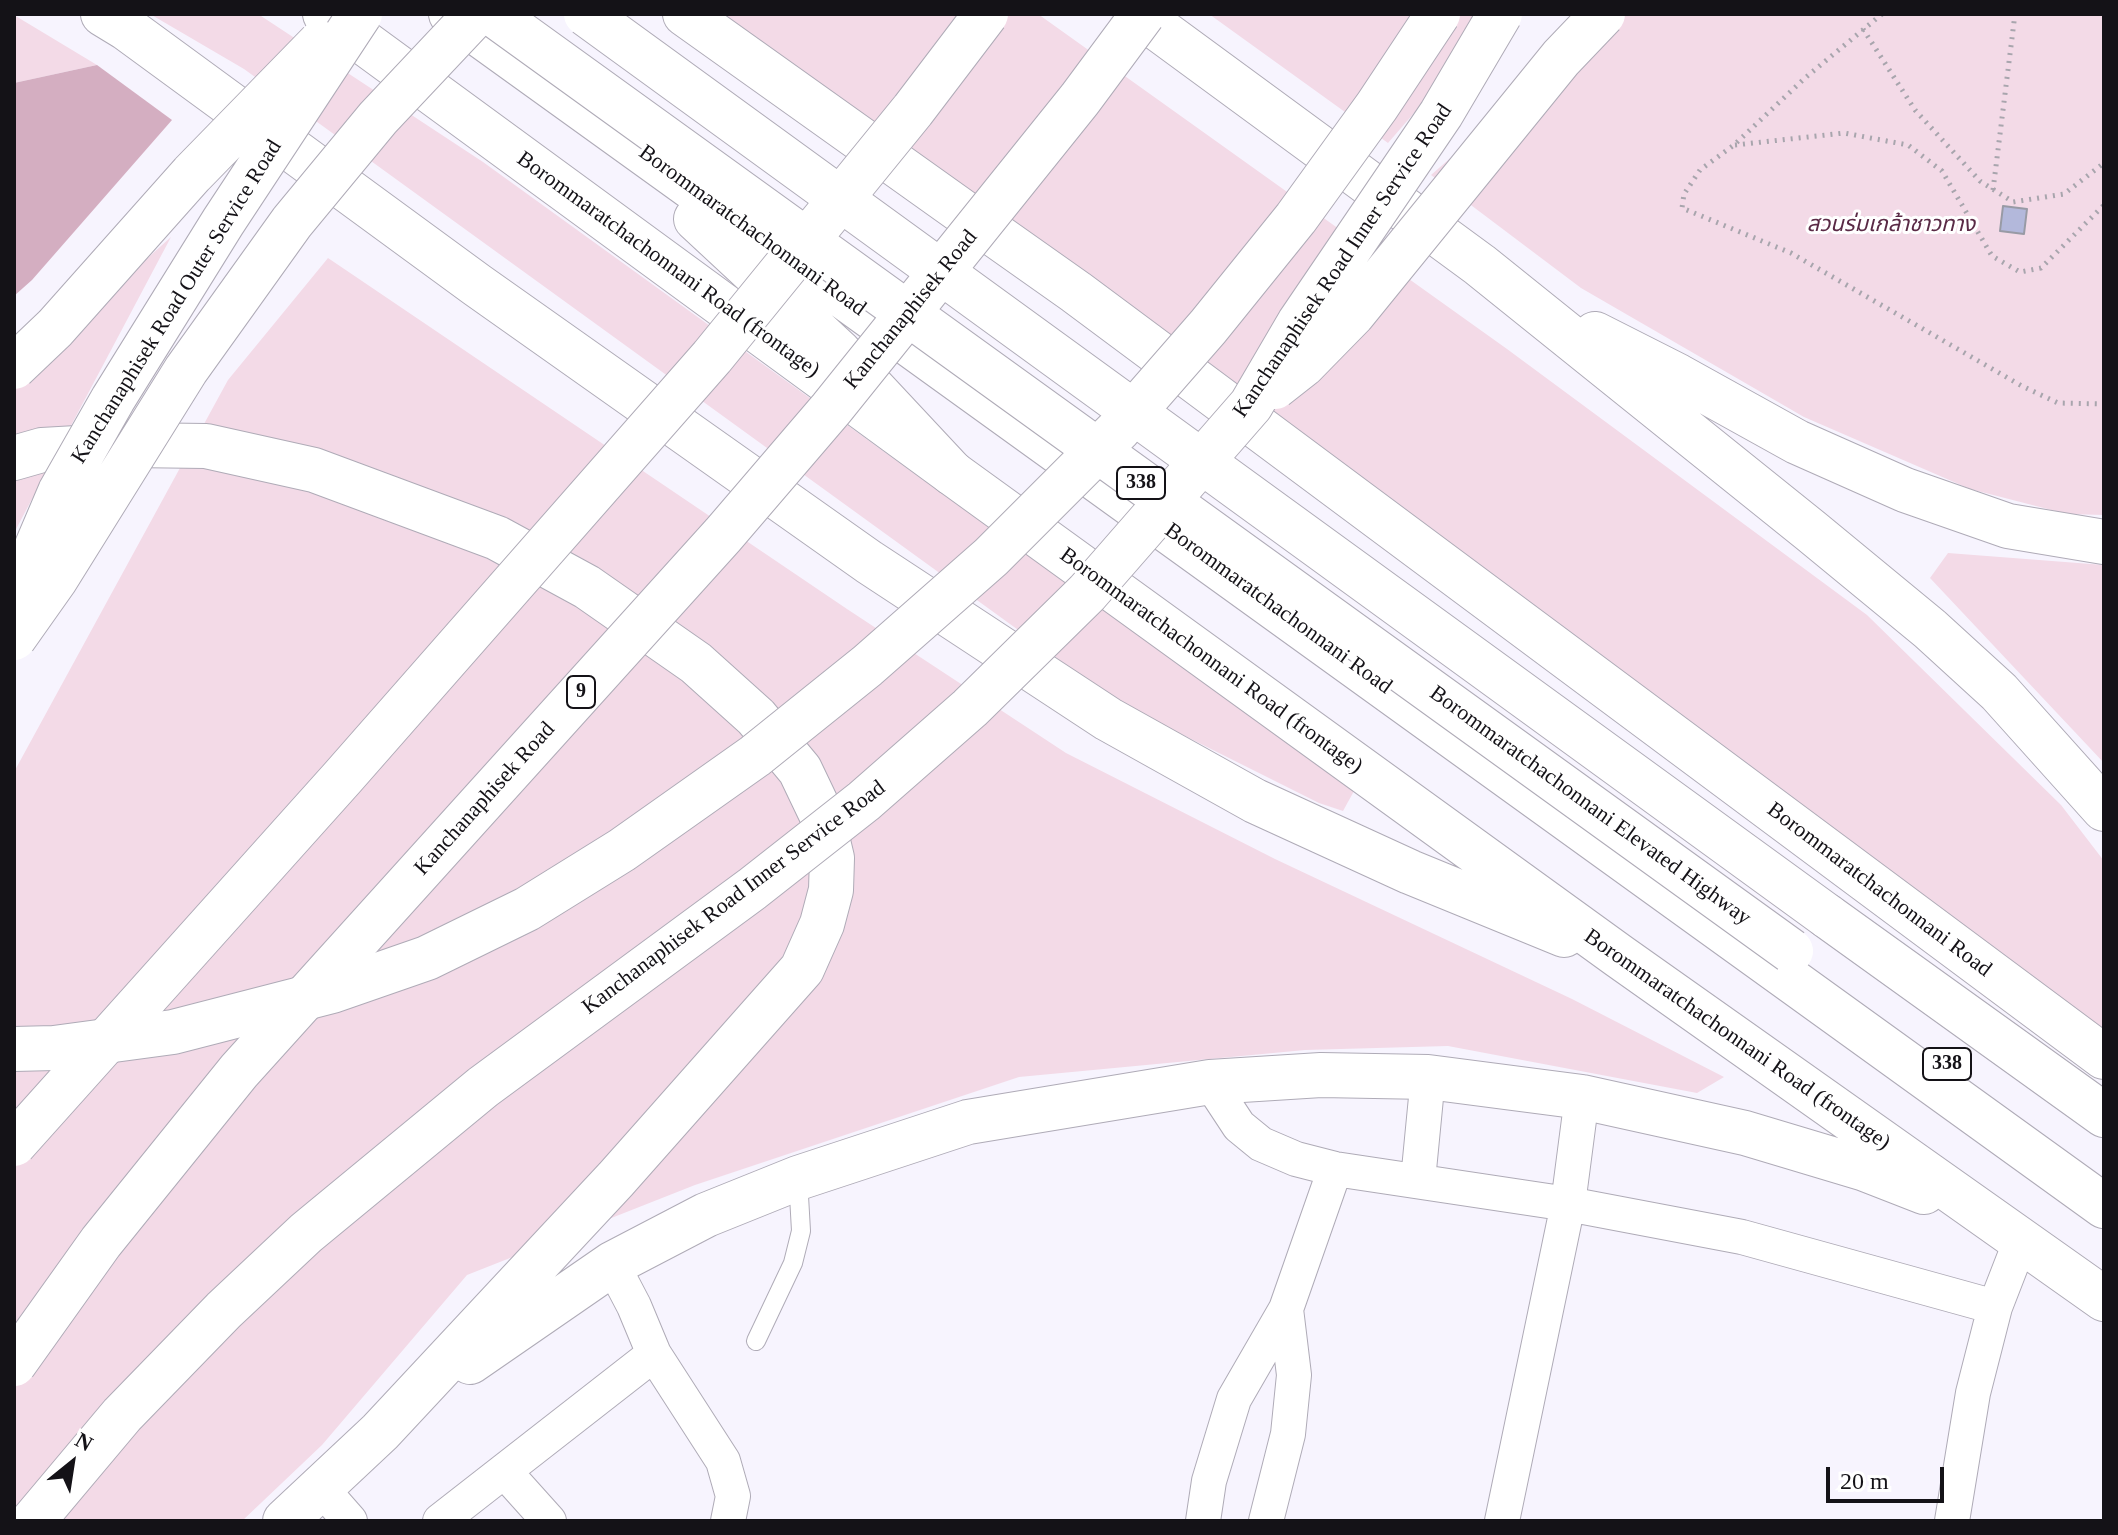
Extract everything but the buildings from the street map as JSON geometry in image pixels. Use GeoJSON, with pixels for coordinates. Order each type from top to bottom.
{"type":"FeatureCollection","features":[{"type":"Feature","properties":{"kind":"main road"},"geometry":{"type":"LineString","coordinates":[[103,14],[477,285],[869,562],[1108,719],[1255,801],[1512,916],[1619,956]]}},
{"type":"Feature","properties":{"kind":"main road","name":"Borommaratchachonnani Road (frontage)"},"geometry":{"type":"LineString","coordinates":[[325,14],[1619,956],[2104,1299]]}},
{"type":"Feature","properties":{"kind":"main road"},"geometry":{"type":"LineString","coordinates":[[14,367],[55,328],[272,89],[350,14]]}},
{"type":"Feature","properties":{"kind":"main road","name":"Kanchanaphisek Road Outer Service Road"},"geometry":{"type":"LineString","coordinates":[[14,600],[60,492],[113,399],[223,222],[360,14]]}},
{"type":"Feature","properties":{"kind":"main road","name":"Borommaratchachonnani Road"},"geometry":{"type":"LineString","coordinates":[[451,14],[2104,1206]]}},
{"type":"Feature","properties":{"kind":"main road"},"geometry":{"type":"LineString","coordinates":[[14,638],[55,580],[186,370],[292,222],[378,118],[476,14]]}},
{"type":"Feature","properties":{"kind":"main road","name":"Borommaratchachonnani Elevated Highway"},"geometry":{"type":"LineString","coordinates":[[493,14],[2104,1178]]}},
{"type":"Feature","properties":{"kind":"main road","name":"338"},"geometry":{"type":"LineString","coordinates":[[586,14],[2104,1115]]}},
{"type":"Feature","properties":{"kind":"main road","name":"Borommaratchachonnani Road"},"geometry":{"type":"LineString","coordinates":[[685,14],[1089,302],[2104,1057]]}},
{"type":"Feature","properties":{"kind":"main road"},"geometry":{"type":"LineString","coordinates":[[14,1144],[343,777],[712,357],[913,110],[986,14]]}},
{"type":"Feature","properties":{"kind":"main road"},"geometry":{"type":"LineString","coordinates":[[1140,14],[1480,265],[1930,629],[1999,692],[2104,809]]}},
{"type":"Feature","properties":{"kind":"main road","name":"Kanchanaphisek Road"},"geometry":{"type":"LineString","coordinates":[[14,1364],[101,1242],[239,1071],[801,444],[1005,193],[1140,14]]}},
{"type":"Feature","properties":{"kind":"main road"},"geometry":{"type":"LineString","coordinates":[[14,1049],[54,1048],[173,1032],[332,991],[427,958],[527,909],[622,850],[755,756],[867,666],[991,557],[1118,430],[1208,327],[1296,218],[1377,106],[1438,14]]}},
{"type":"Feature","properties":{"kind":"main road","name":"Kanchanaphisek Road Inner Service Road"},"geometry":{"type":"LineString","coordinates":[[33,1521],[122,1415],[224,1310],[317,1223],[483,1087],[765,880],[864,801],[970,708],[1087,593],[1251,405],[1299,323],[1441,114],[1500,14]]}},
{"type":"Feature","properties":{"kind":"main road"},"geometry":{"type":"LineString","coordinates":[[1251,405],[1303,365],[1353,314],[1561,58],[1603,14]]}},
{"type":"Feature","properties":{"kind":"main road"},"geometry":{"type":"LineString","coordinates":[[577,105],[838,351],[952,473]]}},
{"type":"Feature","properties":{"kind":"main road"},"geometry":{"type":"LineString","coordinates":[[1529,305],[1608,340],[1797,442],[1905,490],[2008,526],[2088,539]]}},
{"type":"Feature","properties":{"kind":"main road"},"geometry":{"type":"LineString","coordinates":[[14,458],[42,450],[130,445],[206,446],[314,470],[497,538],[587,587],[696,663],[756,717],[800,770],[822,816],[832,858],[831,890],[822,924],[802,969],[616,1179],[380,1432],[285,1521]]}},
{"type":"Feature","properties":{"kind":"main road"},"geometry":{"type":"LineString","coordinates":[[380,1432],[485,1351],[612,1264],[706,1215],[798,1178],[968,1122],[1210,1082],[1321,1075],[1428,1077],[1582,1097],[1775,1142],[1865,1169],[2004,1228]]}},
{"type":"Feature","properties":{"kind":"street"},"geometry":{"type":"LineString","coordinates":[[1418,1180],[1428,1077]]}},
{"type":"Feature","properties":{"kind":"street"},"geometry":{"type":"LineString","coordinates":[[1210,1082],[1239,1126],[1261,1144],[1296,1159],[1335,1169],[1568,1204],[1742,1237],[1995,1307]]}},
{"type":"Feature","properties":{"kind":"street"},"geometry":{"type":"LineString","coordinates":[[1502,1521],[1568,1204],[1582,1097]]}},
{"type":"Feature","properties":{"kind":"street"},"geometry":{"type":"LineString","coordinates":[[1203,1521],[1209,1481],[1234,1399],[1286,1309],[1335,1169]]}},
{"type":"Feature","properties":{"kind":"street"},"geometry":{"type":"LineString","coordinates":[[1952,1521],[1973,1393],[1995,1307],[2004,1228]]}},
{"type":"Feature","properties":{"kind":"street"},"geometry":{"type":"LineString","coordinates":[[612,1264],[654,1354],[723,1461],[733,1496],[728,1521]]}},
{"type":"Feature","properties":{"kind":"street"},"geometry":{"type":"LineString","coordinates":[[1266,1521],[1288,1434],[1294,1375],[1286,1309]]}},
{"type":"Feature","properties":{"kind":"street"},"geometry":{"type":"LineString","coordinates":[[440,1521],[654,1354]]}},
{"type":"Feature","properties":{"kind":"street"},"geometry":{"type":"LineString","coordinates":[[505,1472],[549,1521]]}},
{"type":"Feature","properties":{"kind":"street"},"geometry":{"type":"LineString","coordinates":[[321,1488],[350,1521]]}},
{"type":"Feature","properties":{"kind":"lane"},"geometry":{"type":"LineString","coordinates":[[756,1341],[793,1263],[801,1231],[798,1178]]}},
{"type":"Feature","properties":{"kind":"path"},"geometry":{"type":"LineString","coordinates":[[1882,14],[1805,78],[1734,145],[1700,170],[1684,194],[1682,208],[1791,253],[2022,386],[2058,403],[2104,404]]}},
{"type":"Feature","properties":{"kind":"path"},"geometry":{"type":"LineString","coordinates":[[1993,190],[2015,14]]}},
{"type":"Feature","properties":{"kind":"path"},"geometry":{"type":"LineString","coordinates":[[1863,29],[1915,110],[1980,181],[2013,202],[2064,194],[2104,163]]}},
{"type":"Feature","properties":{"kind":"path"},"geometry":{"type":"LineString","coordinates":[[1734,145],[1844,133],[1908,145],[1942,171],[1992,256],[2020,272],[2041,268],[2104,205]]}},
{"type":"Feature","properties":{"kind":"green space"},"geometry":{"type":"Polygon","coordinates":[[[150,14],[258,14],[483,162],[1354,791],[1343,811],[1319,803],[1119,703],[244,69],[150,14]]]}},
{"type":"Feature","properties":{"kind":"green space"},"geometry":{"type":"Polygon","coordinates":[[[699,14],[1038,14],[1507,349],[1867,615],[2061,805],[2104,861],[2104,1034],[699,14]]]}},
{"type":"Feature","properties":{"kind":"green space"},"geometry":{"type":"Polygon","coordinates":[[[1209,14],[1500,14],[1388,143],[1209,14]]]}},
{"type":"Feature","properties":{"kind":"green space","name":"สวนร่มเกล้าชาวทาง"},"geometry":{"type":"Polygon","coordinates":[[[1615,14],[2104,14],[2104,515],[2067,514],[1970,489],[1804,417],[1581,288],[1431,175],[1615,14]]]}},
{"type":"Feature","properties":{"kind":"green space"},"geometry":{"type":"Polygon","coordinates":[[[14,15],[97,65],[14,83],[14,15]]]}},
{"type":"Feature","properties":{"kind":"green space"},"geometry":{"type":"Polygon","coordinates":[[[171,237],[14,533],[14,378],[171,237]]]}},
{"type":"Feature","properties":{"kind":"green space"},"geometry":{"type":"Polygon","coordinates":[[[328,258],[847,609],[1066,753],[1275,859],[1572,999],[1724,1077],[1697,1093],[1448,1046],[1305,1050],[1019,1077],[695,1185],[467,1275],[322,1445],[242,1521],[14,1521],[14,772],[228,380],[328,258]]]}},
{"type":"Feature","properties":{"kind":"green space"},"geometry":{"type":"Polygon","coordinates":[[[1948,553],[2104,565],[2104,763],[1930,578],[1948,553]]]}},
{"type":"Feature","properties":{"kind":"shaded area"},"geometry":{"type":"Polygon","coordinates":[[[97,65],[172,120],[32,280],[14,296],[14,83],[97,65]]]}}]}
